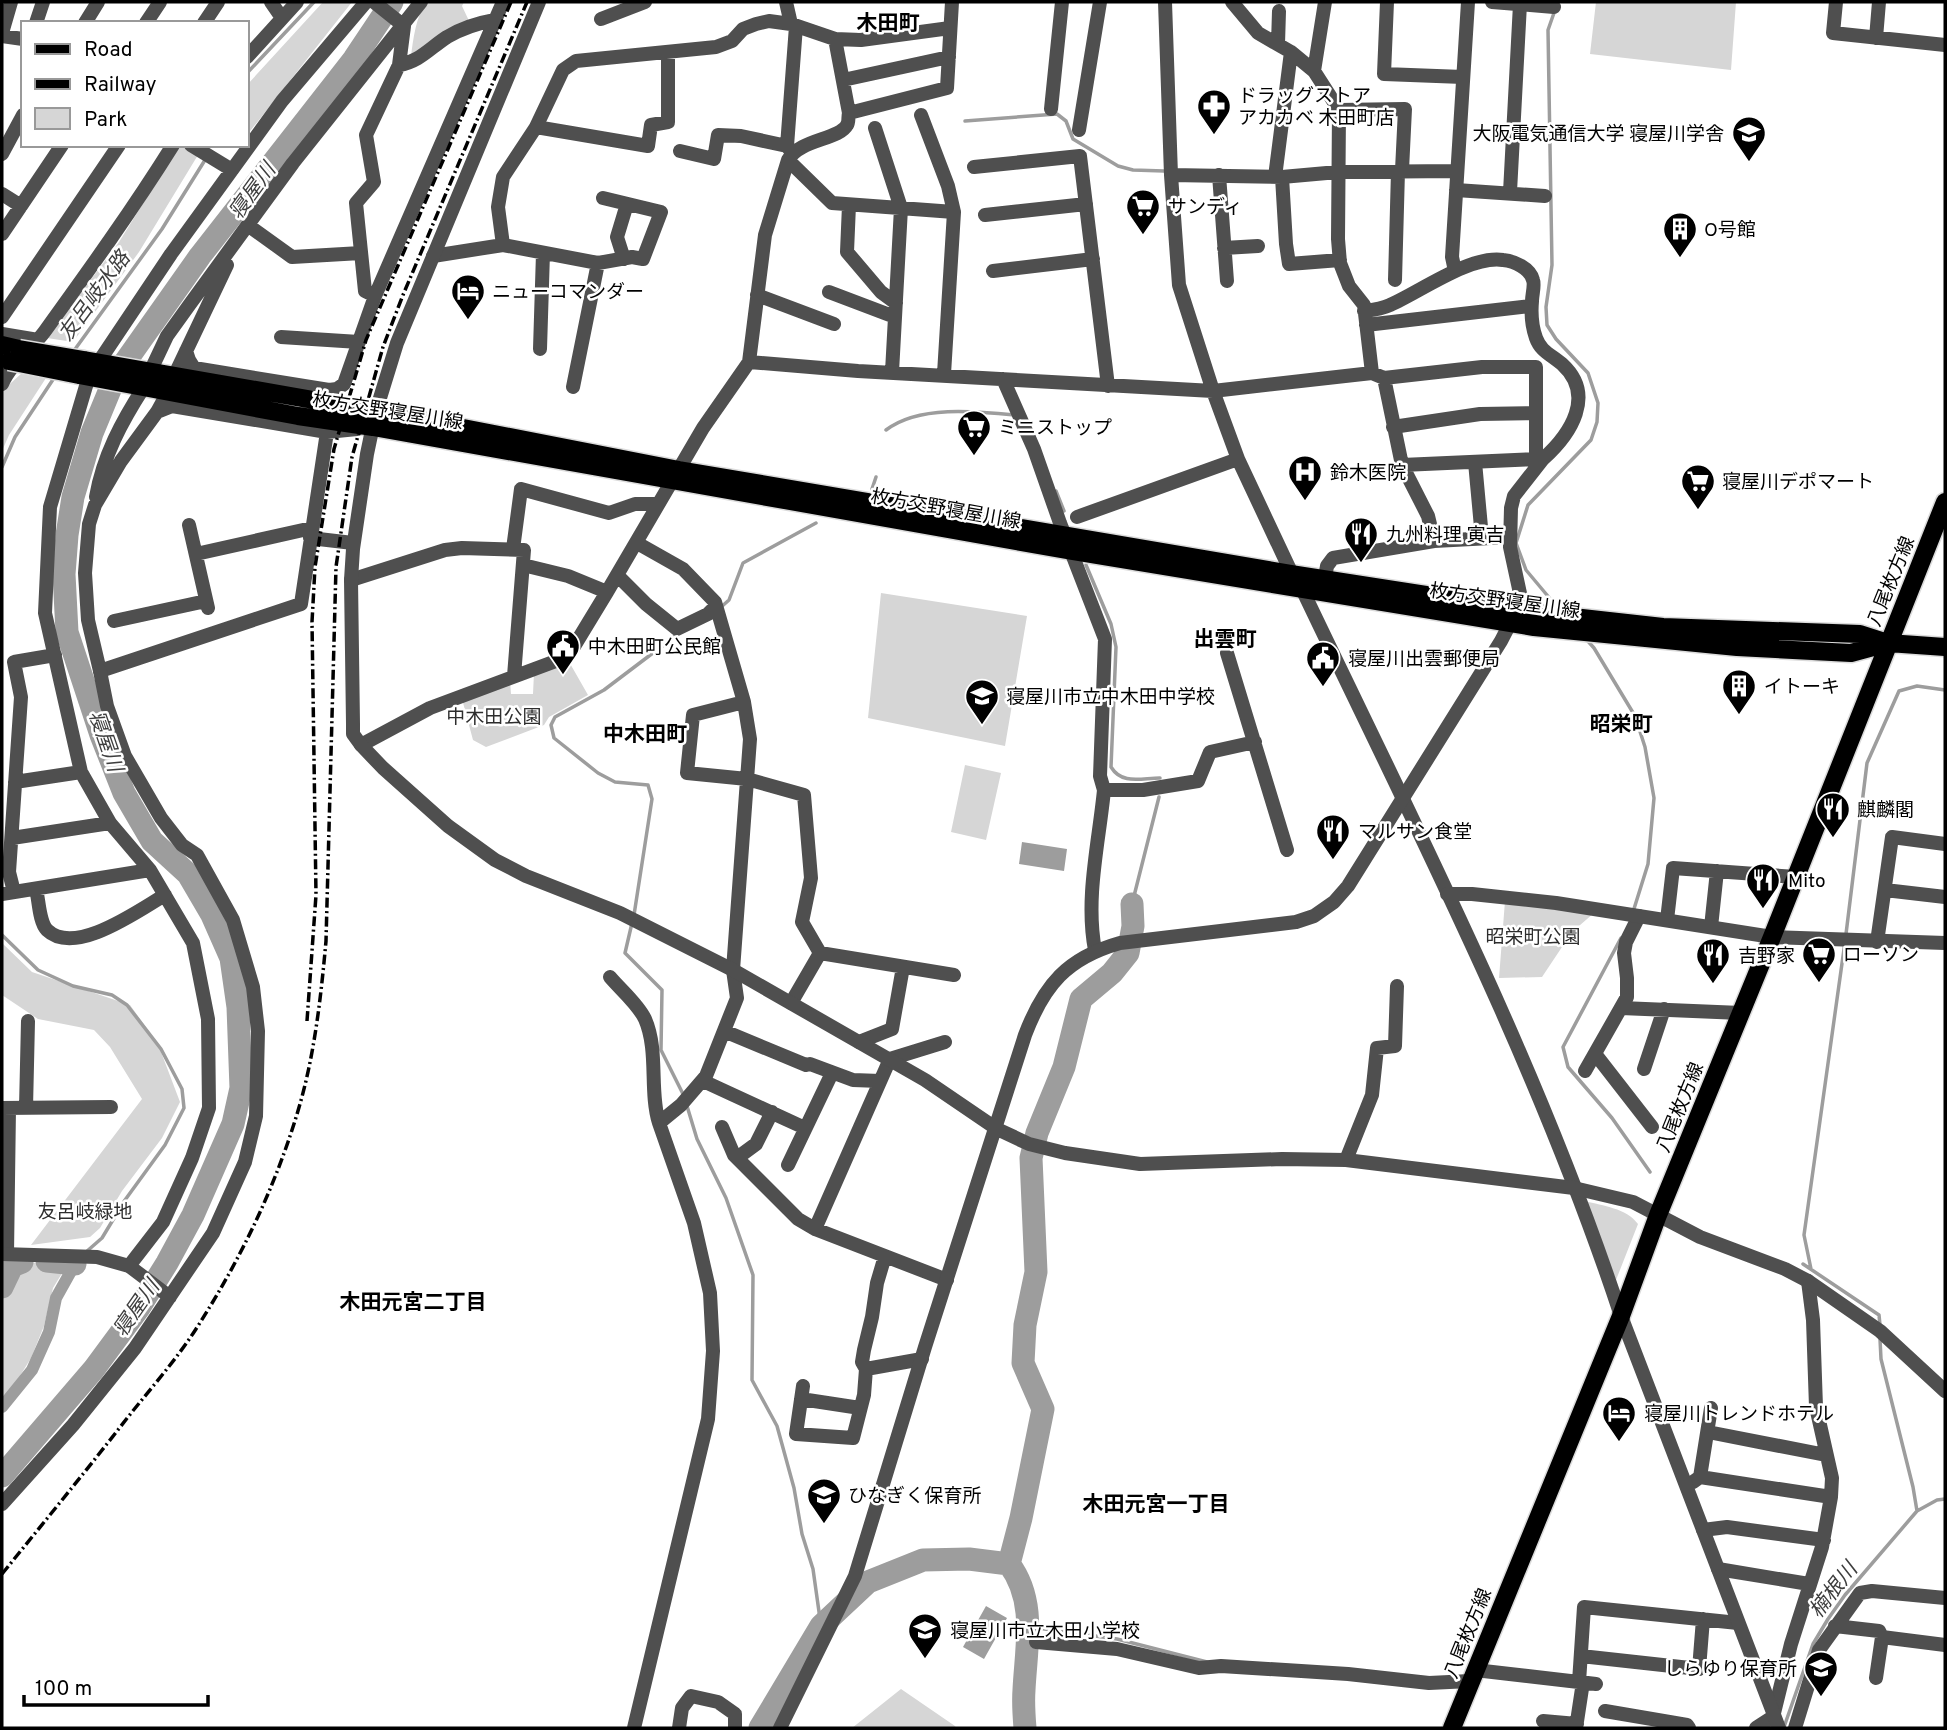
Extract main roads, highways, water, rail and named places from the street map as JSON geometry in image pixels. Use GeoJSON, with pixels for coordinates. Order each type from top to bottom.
{"type":"FeatureCollection","features":[{"type":"Feature","properties":{"kind":"main road","name":"枚方交野寝屋川線"},"geometry":{"type":"LineString","coordinates":[[6,364],[92,369],[676,476],[1068,543],[1302,589],[1514,616],[1555,615],[1663,626],[1860,634],[1888,643],[1945,647]]}},
{"type":"Feature","properties":{"kind":"main road","name":"八尾枚方線"},"geometry":{"type":"LineString","coordinates":[[1452,1728],[1621,1316],[1658,1215],[1945,502]]}},
{"type":"Feature","properties":{"kind":"main road","name":"枚方交野寝屋川線"},"geometry":{"type":"LineString","coordinates":[[1068,543],[1325,578],[1596,635],[1851,653],[1888,643]]}},
{"type":"Feature","properties":{"kind":"waterway","name":"友呂岐水路"},"geometry":{"type":"LineString","coordinates":[[248,72],[314,2]]}},
{"type":"Feature","properties":{"kind":"waterway","name":"寝屋川"},"geometry":{"type":"LineString","coordinates":[[2,1476],[94,1369],[139,1308],[167,1263],[193,1215],[233,1124],[241,1088],[238,1007],[231,958],[212,915],[188,874],[152,841],[124,793],[101,735],[67,632],[64,574],[73,497],[92,433],[116,375],[200,256],[354,59],[392,2]]}},
{"type":"Feature","properties":{"kind":"waterway"},"geometry":{"type":"LineString","coordinates":[[1555,10],[1548,30],[1552,265],[1546,307],[1547,325],[1556,339],[1588,373],[1598,403],[1597,422],[1591,440],[1528,505],[1516,543],[1526,570],[1557,607]]}},
{"type":"Feature","properties":{"kind":"waterway"},"geometry":{"type":"LineString","coordinates":[[965,121],[1057,114],[1066,121],[1073,139],[1118,166],[1133,170],[1164,171]]}},
{"type":"Feature","properties":{"kind":"waterway","name":"友呂岐水路"},"geometry":{"type":"LineString","coordinates":[[73,352],[162,229],[205,160]]}},
{"type":"Feature","properties":{"kind":"waterway","name":"友呂岐水路"},"geometry":{"type":"LineString","coordinates":[[2,467],[15,437],[56,375]]}},
{"type":"Feature","properties":{"kind":"waterway"},"geometry":{"type":"LineString","coordinates":[[886,430],[899,422],[931,413],[965,411],[1015,415]]}},
{"type":"Feature","properties":{"kind":"waterway"},"geometry":{"type":"LineString","coordinates":[[872,489],[876,477]]}},
{"type":"Feature","properties":{"kind":"waterway"},"geometry":{"type":"LineString","coordinates":[[1056,491],[1064,511]]}},
{"type":"Feature","properties":{"kind":"waterway"},"geometry":{"type":"LineString","coordinates":[[720,608],[729,600],[743,563],[816,523]]}},
{"type":"Feature","properties":{"kind":"waterway"},"geometry":{"type":"LineString","coordinates":[[1086,565],[1111,624],[1116,647],[1111,767],[1115,773],[1126,778],[1160,778]]}},
{"type":"Feature","properties":{"kind":"waterway"},"geometry":{"type":"LineString","coordinates":[[634,915],[652,799],[648,785],[615,782],[598,773],[554,738],[551,725],[555,717],[604,690],[678,634]]}},
{"type":"Feature","properties":{"kind":"waterway"},"geometry":{"type":"LineString","coordinates":[[1586,639],[1635,716],[1645,747],[1654,798],[1648,864],[1633,912]]}},
{"type":"Feature","properties":{"kind":"waterway"},"geometry":{"type":"LineString","coordinates":[[1846,934],[1867,763],[1899,691],[1917,686],[1945,690]]}},
{"type":"Feature","properties":{"kind":"waterway"},"geometry":{"type":"LineString","coordinates":[[1132,904],[1159,797]]}},
{"type":"Feature","properties":{"kind":"waterway"},"geometry":{"type":"LineString","coordinates":[[1025,1728],[1027,1609],[1018,1578],[1009,1564],[1043,1409],[1023,1363],[1025,1325],[1036,1272],[1031,1158],[1037,1133],[1064,1067],[1081,999],[1112,973],[1128,953],[1133,926],[1132,904]]}},
{"type":"Feature","properties":{"kind":"waterway"},"geometry":{"type":"LineString","coordinates":[[632,923],[625,953],[662,990],[661,1050],[684,1096]]}},
{"type":"Feature","properties":{"kind":"waterway","name":"友呂岐水路"},"geometry":{"type":"LineString","coordinates":[[2,935],[38,970],[73,986],[112,995],[127,1005],[161,1049],[182,1089],[184,1108],[165,1145],[125,1200],[102,1238],[86,1252]]}},
{"type":"Feature","properties":{"kind":"waterway"},"geometry":{"type":"LineString","coordinates":[[1621,938],[1563,1047],[1568,1067],[1612,1118],[1650,1172]]}},
{"type":"Feature","properties":{"kind":"waterway"},"geometry":{"type":"LineString","coordinates":[[1811,1269],[1804,1235],[1845,942]]}},
{"type":"Feature","properties":{"kind":"waterway"},"geometry":{"type":"LineString","coordinates":[[687,1106],[697,1139],[726,1198],[753,1275],[752,1380],[777,1426],[794,1488],[802,1534],[813,1569],[821,1626]]}},
{"type":"Feature","properties":{"kind":"waterway"},"geometry":{"type":"LineString","coordinates":[[47,1261],[75,1264]]}},
{"type":"Feature","properties":{"kind":"waterway"},"geometry":{"type":"LineString","coordinates":[[2,1287],[12,1266],[22,1262]]}},
{"type":"Feature","properties":{"kind":"waterway"},"geometry":{"type":"LineString","coordinates":[[2,1407],[32,1370],[49,1332],[56,1298],[75,1264]]}},
{"type":"Feature","properties":{"kind":"waterway"},"geometry":{"type":"LineString","coordinates":[[1803,1264],[1879,1315],[1880,1325]]}},
{"type":"Feature","properties":{"kind":"waterway"},"geometry":{"type":"LineString","coordinates":[[1880,1339],[1881,1359],[1917,1511]]}},
{"type":"Feature","properties":{"kind":"waterway","name":"楠根川"},"geometry":{"type":"LineString","coordinates":[[1784,1727],[1813,1644],[1828,1619],[1845,1595],[1917,1511],[1937,1500],[1945,1499]]}},
{"type":"Feature","properties":{"kind":"waterway"},"geometry":{"type":"LineString","coordinates":[[760,1728],[821,1626],[868,1582],[923,1560],[969,1559],[1009,1564]]}},
{"type":"Feature","properties":{"kind":"waterway"},"geometry":{"type":"LineString","coordinates":[[1030,1627],[1117,1639],[1207,1662]]}},
{"type":"Feature","properties":{"kind":"railway"},"geometry":{"type":"LineString","coordinates":[[307,1021],[316,895],[312,622],[315,567],[334,449],[366,340],[511,2]]}},
{"type":"Feature","properties":{"kind":"railway"},"geometry":{"type":"LineString","coordinates":[[2,1574],[196,1329],[243,1248],[269,1192],[291,1134],[314,1044],[326,941],[336,567],[352,457],[383,347],[527,2]]}},
{"type":"Feature","properties":{"kind":"place","name":"ドラッグストア アカカベ 木田町店"},"geometry":{"type":"Point","coordinates":[1214,136]}},
{"type":"Feature","properties":{"kind":"place","name":"大阪電気通信大学 寝屋川学舎"},"geometry":{"type":"Point","coordinates":[1749,163]}},
{"type":"Feature","properties":{"kind":"place","name":"サンディ"},"geometry":{"type":"Point","coordinates":[1143,236]}},
{"type":"Feature","properties":{"kind":"place","name":"O号館"},"geometry":{"type":"Point","coordinates":[1680,259]}},
{"type":"Feature","properties":{"kind":"place","name":"ニューコマンダー"},"geometry":{"type":"Point","coordinates":[468,321]}},
{"type":"Feature","properties":{"kind":"place","name":"ミニストップ"},"geometry":{"type":"Point","coordinates":[974,457]}},
{"type":"Feature","properties":{"kind":"place","name":"鈴木医院"},"geometry":{"type":"Point","coordinates":[1305,502]}},
{"type":"Feature","properties":{"kind":"place","name":"寝屋川デポマート"},"geometry":{"type":"Point","coordinates":[1698,511]}},
{"type":"Feature","properties":{"kind":"place","name":"九州料理 寅吉"},"geometry":{"type":"Point","coordinates":[1361,564]}},
{"type":"Feature","properties":{"kind":"place","name":"中木田町公民館"},"geometry":{"type":"Point","coordinates":[563,676]}},
{"type":"Feature","properties":{"kind":"place","name":"寝屋川出雲郵便局"},"geometry":{"type":"Point","coordinates":[1323,688]}},
{"type":"Feature","properties":{"kind":"place","name":"イトーキ"},"geometry":{"type":"Point","coordinates":[1739,716]}},
{"type":"Feature","properties":{"kind":"place","name":"寝屋川市立中木田中学校"},"geometry":{"type":"Point","coordinates":[982,726]}},
{"type":"Feature","properties":{"kind":"place","name":"麒麟閣"},"geometry":{"type":"Point","coordinates":[1833,839]}},
{"type":"Feature","properties":{"kind":"place","name":"マルサン食堂"},"geometry":{"type":"Point","coordinates":[1333,861]}},
{"type":"Feature","properties":{"kind":"place","name":"Mito"},"geometry":{"type":"Point","coordinates":[1763,910]}},
{"type":"Feature","properties":{"kind":"place","name":"ローソン"},"geometry":{"type":"Point","coordinates":[1819,984]}},
{"type":"Feature","properties":{"kind":"place","name":"吉野家"},"geometry":{"type":"Point","coordinates":[1713,985]}},
{"type":"Feature","properties":{"kind":"place","name":"寝屋川トレンドホテル"},"geometry":{"type":"Point","coordinates":[1619,1443]}},
{"type":"Feature","properties":{"kind":"place","name":"ひなぎく保育所"},"geometry":{"type":"Point","coordinates":[824,1525]}},
{"type":"Feature","properties":{"kind":"place","name":"寝屋川市立木田小学校"},"geometry":{"type":"Point","coordinates":[925,1660]}},
{"type":"Feature","properties":{"kind":"place","name":"しらゆり保育所"},"geometry":{"type":"Point","coordinates":[1821,1698]}},
{"type":"Feature","properties":{"kind":"district","name":"木田町"},"geometry":{"type":"Point","coordinates":[888,23]}},
{"type":"Feature","properties":{"kind":"district","name":"出雲町"},"geometry":{"type":"Point","coordinates":[1225,639]}},
{"type":"Feature","properties":{"kind":"district","name":"昭栄町"},"geometry":{"type":"Point","coordinates":[1621,724]}},
{"type":"Feature","properties":{"kind":"district","name":"中木田町"},"geometry":{"type":"Point","coordinates":[645,734]}},
{"type":"Feature","properties":{"kind":"district","name":"木田元宮二丁目"},"geometry":{"type":"Point","coordinates":[413,1302]}},
{"type":"Feature","properties":{"kind":"district","name":"木田元宮一丁目"},"geometry":{"type":"Point","coordinates":[1156,1504]}},
{"type":"Feature","properties":{"kind":"park label","name":"中木田公園"},"geometry":{"type":"Point","coordinates":[494,716]}},
{"type":"Feature","properties":{"kind":"park label","name":"昭栄町公園"},"geometry":{"type":"Point","coordinates":[1533,936]}},
{"type":"Feature","properties":{"kind":"park label","name":"友呂岐緑地"},"geometry":{"type":"Point","coordinates":[85,1211]}}]}
